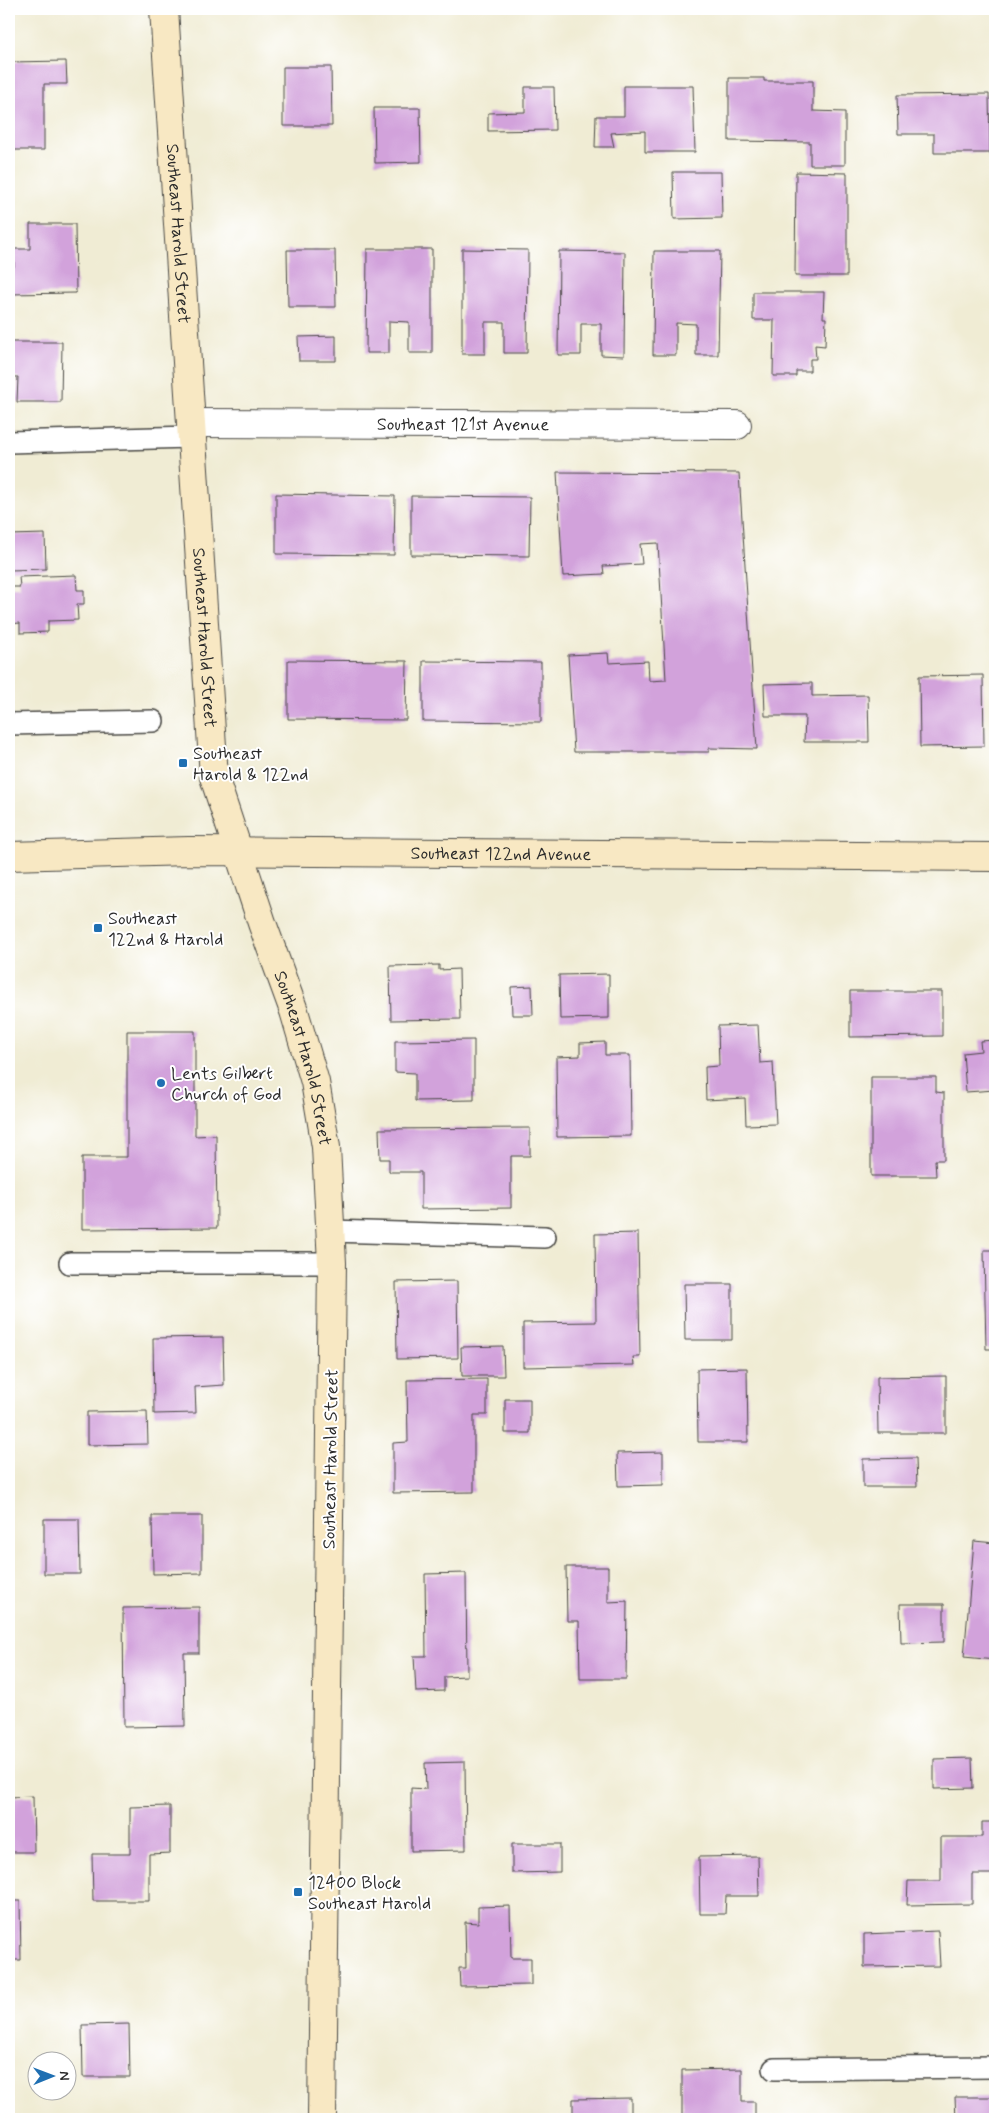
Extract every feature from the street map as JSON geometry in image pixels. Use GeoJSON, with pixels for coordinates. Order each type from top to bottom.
{"type":"FeatureCollection","features":[{"type":"Feature","properties":{"kind":"street","name":"Southeast Harold Street"},"geometry":{"type":"LineString","coordinates":[[164,9],[214,777],[238,852],[294,1011],[316,1082],[326,1147],[332,1263],[322,2119]]}},
{"type":"Feature","properties":{"kind":"street","name":"Southeast 121st Avenue"},"geometry":{"type":"LineString","coordinates":[[191,430],[737,425]]}},
{"type":"Feature","properties":{"kind":"street","name":"Southeast 122nd Avenue"},"geometry":{"type":"LineString","coordinates":[[9,856],[238,852],[995,858]]}},
{"type":"Feature","properties":{"kind":"lane"},"geometry":{"type":"LineString","coordinates":[[9,442],[191,430]]}},
{"type":"Feature","properties":{"kind":"lane"},"geometry":{"type":"LineString","coordinates":[[9,724],[153,721]]}},
{"type":"Feature","properties":{"kind":"lane"},"geometry":{"type":"LineString","coordinates":[[330,1231],[545,1237]]}},
{"type":"Feature","properties":{"kind":"lane"},"geometry":{"type":"LineString","coordinates":[[70,1263],[332,1263]]}},
{"type":"Feature","properties":{"kind":"lane"},"geometry":{"type":"LineString","coordinates":[[774,2069],[995,2067]]}},
{"type":"Feature","properties":{"kind":"building"},"geometry":{"type":"Polygon","coordinates":[[[66,61],[67,84],[44,84],[44,150],[9,150],[9,62],[66,61]]]}},
{"type":"Feature","properties":{"kind":"building"},"geometry":{"type":"Polygon","coordinates":[[[283,67],[331,67],[332,126],[283,126],[283,67]]]}},
{"type":"Feature","properties":{"kind":"building"},"geometry":{"type":"Polygon","coordinates":[[[729,78],[764,78],[764,81],[813,81],[813,111],[845,112],[845,165],[810,165],[810,142],[729,141],[729,78]]]}},
{"type":"Feature","properties":{"kind":"building"},"geometry":{"type":"Polygon","coordinates":[[[624,86],[693,86],[695,152],[645,152],[645,131],[611,133],[614,147],[595,147],[596,116],[624,116],[624,86]]]}},
{"type":"Feature","properties":{"kind":"building"},"geometry":{"type":"Polygon","coordinates":[[[525,87],[554,87],[555,130],[488,131],[488,113],[525,112],[525,87]]]}},
{"type":"Feature","properties":{"kind":"building"},"geometry":{"type":"Polygon","coordinates":[[[989,94],[990,153],[934,153],[934,134],[898,134],[897,95],[989,94]]]}},
{"type":"Feature","properties":{"kind":"building"},"geometry":{"type":"Polygon","coordinates":[[[374,108],[420,108],[421,162],[375,163],[374,108]]]}},
{"type":"Feature","properties":{"kind":"building"},"geometry":{"type":"Polygon","coordinates":[[[673,172],[721,172],[722,218],[674,219],[673,172]]]}},
{"type":"Feature","properties":{"kind":"building"},"geometry":{"type":"Polygon","coordinates":[[[796,172],[847,173],[847,276],[795,276],[796,172]]]}},
{"type":"Feature","properties":{"kind":"building"},"geometry":{"type":"Polygon","coordinates":[[[30,224],[75,224],[76,293],[9,294],[9,267],[14,267],[14,249],[30,249],[30,224]]]}},
{"type":"Feature","properties":{"kind":"building"},"geometry":{"type":"Polygon","coordinates":[[[367,249],[432,249],[432,353],[409,353],[409,322],[389,321],[389,353],[366,353],[367,249]]]}},
{"type":"Feature","properties":{"kind":"building"},"geometry":{"type":"Polygon","coordinates":[[[462,249],[528,250],[527,353],[504,353],[504,322],[485,322],[485,354],[462,354],[462,249]]]}},
{"type":"Feature","properties":{"kind":"building"},"geometry":{"type":"Polygon","coordinates":[[[287,250],[335,250],[336,307],[288,307],[287,250]]]}},
{"type":"Feature","properties":{"kind":"building"},"geometry":{"type":"Polygon","coordinates":[[[559,251],[625,252],[624,356],[601,355],[601,324],[581,324],[581,355],[558,355],[559,251]]]}},
{"type":"Feature","properties":{"kind":"building"},"geometry":{"type":"Polygon","coordinates":[[[654,251],[720,251],[718,355],[696,355],[696,324],[676,323],[676,355],[653,355],[654,251]]]}},
{"type":"Feature","properties":{"kind":"building"},"geometry":{"type":"Polygon","coordinates":[[[753,292],[824,292],[823,318],[826,318],[825,346],[815,345],[816,359],[810,359],[810,371],[796,371],[796,376],[773,376],[774,320],[753,320],[753,292]]]}},
{"type":"Feature","properties":{"kind":"building"},"geometry":{"type":"Polygon","coordinates":[[[336,336],[336,361],[299,361],[298,337],[336,336]]]}},
{"type":"Feature","properties":{"kind":"building"},"geometry":{"type":"Polygon","coordinates":[[[9,342],[62,342],[61,402],[17,402],[18,377],[9,377],[9,342]]]}},
{"type":"Feature","properties":{"kind":"building"},"geometry":{"type":"Polygon","coordinates":[[[557,472],[739,473],[757,749],[709,748],[709,752],[574,752],[568,655],[608,653],[609,663],[648,661],[649,681],[666,680],[658,543],[640,544],[642,564],[603,566],[604,574],[563,576],[557,472]]]}},
{"type":"Feature","properties":{"kind":"building"},"geometry":{"type":"Polygon","coordinates":[[[276,494],[395,496],[394,555],[276,554],[276,494]]]}},
{"type":"Feature","properties":{"kind":"building"},"geometry":{"type":"Polygon","coordinates":[[[411,496],[530,497],[529,556],[411,555],[411,496]]]}},
{"type":"Feature","properties":{"kind":"building"},"geometry":{"type":"Polygon","coordinates":[[[45,534],[46,569],[9,570],[9,535],[45,534]]]}},
{"type":"Feature","properties":{"kind":"building"},"geometry":{"type":"Polygon","coordinates":[[[76,575],[77,590],[84,590],[84,604],[77,604],[78,620],[48,621],[48,632],[20,633],[20,623],[9,624],[9,587],[20,587],[19,577],[76,575]]]}},
{"type":"Feature","properties":{"kind":"building"},"geometry":{"type":"Polygon","coordinates":[[[288,660],[407,661],[406,720],[288,719],[288,660]]]}},
{"type":"Feature","properties":{"kind":"building"},"geometry":{"type":"Polygon","coordinates":[[[423,661],[541,662],[541,722],[423,721],[423,661]]]}},
{"type":"Feature","properties":{"kind":"building"},"geometry":{"type":"Polygon","coordinates":[[[983,675],[984,746],[920,747],[919,676],[983,675]]]}},
{"type":"Feature","properties":{"kind":"building"},"geometry":{"type":"Polygon","coordinates":[[[812,683],[812,696],[868,695],[869,742],[804,742],[805,716],[765,716],[764,684],[812,683]]]}},
{"type":"Feature","properties":{"kind":"building"},"geometry":{"type":"Polygon","coordinates":[[[439,965],[439,970],[459,969],[460,1019],[391,1020],[390,966],[439,965]]]}},
{"type":"Feature","properties":{"kind":"building"},"geometry":{"type":"Polygon","coordinates":[[[609,974],[609,1018],[560,1019],[559,975],[609,974]]]}},
{"type":"Feature","properties":{"kind":"building"},"geometry":{"type":"Polygon","coordinates":[[[532,986],[533,1015],[512,1015],[511,987],[532,986]]]}},
{"type":"Feature","properties":{"kind":"building"},"geometry":{"type":"Polygon","coordinates":[[[850,991],[942,991],[942,1036],[850,1037],[850,991]]]}},
{"type":"Feature","properties":{"kind":"building"},"geometry":{"type":"Polygon","coordinates":[[[758,1025],[760,1063],[773,1062],[776,1124],[746,1125],[745,1098],[706,1100],[705,1067],[719,1066],[718,1026],[758,1025]]]}},
{"type":"Feature","properties":{"kind":"building","name":"Lents Gilbert Church of God"},"geometry":{"type":"Polygon","coordinates":[[[127,1031],[195,1031],[195,1136],[216,1135],[217,1228],[82,1229],[82,1157],[127,1157],[127,1031]]]}},
{"type":"Feature","properties":{"kind":"building"},"geometry":{"type":"Polygon","coordinates":[[[474,1040],[474,1100],[415,1101],[415,1073],[395,1072],[395,1041],[474,1040]]]}},
{"type":"Feature","properties":{"kind":"building"},"geometry":{"type":"Polygon","coordinates":[[[995,1040],[995,1090],[966,1092],[963,1053],[981,1051],[980,1041],[995,1040]]]}},
{"type":"Feature","properties":{"kind":"building"},"geometry":{"type":"Polygon","coordinates":[[[605,1042],[605,1055],[630,1055],[631,1136],[557,1137],[556,1057],[580,1056],[580,1043],[605,1042]]]}},
{"type":"Feature","properties":{"kind":"building"},"geometry":{"type":"Polygon","coordinates":[[[871,1077],[936,1077],[936,1092],[944,1093],[944,1160],[935,1160],[936,1176],[871,1176],[871,1077]]]}},
{"type":"Feature","properties":{"kind":"building"},"geometry":{"type":"Polygon","coordinates":[[[530,1128],[530,1156],[511,1156],[511,1208],[421,1209],[421,1172],[389,1172],[389,1159],[380,1159],[379,1129],[530,1128]]]}},
{"type":"Feature","properties":{"kind":"building"},"geometry":{"type":"Polygon","coordinates":[[[638,1233],[640,1357],[633,1357],[634,1365],[523,1367],[523,1323],[596,1322],[595,1234],[638,1233]]]}},
{"type":"Feature","properties":{"kind":"building"},"geometry":{"type":"Polygon","coordinates":[[[984,1250],[995,1250],[995,1349],[986,1349],[984,1250]]]}},
{"type":"Feature","properties":{"kind":"building"},"geometry":{"type":"Polygon","coordinates":[[[457,1281],[458,1358],[397,1359],[396,1282],[457,1281]]]}},
{"type":"Feature","properties":{"kind":"building"},"geometry":{"type":"Polygon","coordinates":[[[684,1284],[732,1284],[732,1340],[685,1340],[684,1284]]]}},
{"type":"Feature","properties":{"kind":"building"},"geometry":{"type":"Polygon","coordinates":[[[223,1337],[224,1385],[195,1387],[196,1413],[154,1414],[153,1338],[223,1337]]]}},
{"type":"Feature","properties":{"kind":"building"},"geometry":{"type":"Polygon","coordinates":[[[503,1346],[504,1376],[462,1376],[461,1347],[503,1346]]]}},
{"type":"Feature","properties":{"kind":"building"},"geometry":{"type":"Polygon","coordinates":[[[747,1368],[748,1442],[698,1442],[697,1369],[747,1368]]]}},
{"type":"Feature","properties":{"kind":"building"},"geometry":{"type":"Polygon","coordinates":[[[946,1376],[946,1433],[878,1433],[877,1377],[946,1376]]]}},
{"type":"Feature","properties":{"kind":"building"},"geometry":{"type":"Polygon","coordinates":[[[487,1379],[487,1415],[474,1415],[474,1492],[393,1493],[393,1443],[408,1442],[407,1380],[487,1379]]]}},
{"type":"Feature","properties":{"kind":"building"},"geometry":{"type":"Polygon","coordinates":[[[505,1399],[530,1399],[530,1433],[505,1433],[505,1399]]]}},
{"type":"Feature","properties":{"kind":"building"},"geometry":{"type":"Polygon","coordinates":[[[147,1411],[148,1444],[87,1445],[87,1412],[147,1411]]]}},
{"type":"Feature","properties":{"kind":"building"},"geometry":{"type":"Polygon","coordinates":[[[663,1452],[663,1485],[618,1486],[617,1453],[663,1452]]]}},
{"type":"Feature","properties":{"kind":"building"},"geometry":{"type":"Polygon","coordinates":[[[916,1458],[917,1487],[863,1487],[863,1459],[916,1458]]]}},
{"type":"Feature","properties":{"kind":"building"},"geometry":{"type":"Polygon","coordinates":[[[152,1516],[202,1516],[202,1573],[153,1574],[152,1516]]]}},
{"type":"Feature","properties":{"kind":"building"},"geometry":{"type":"Polygon","coordinates":[[[44,1519],[79,1519],[80,1574],[44,1574],[44,1519]]]}},
{"type":"Feature","properties":{"kind":"building"},"geometry":{"type":"Polygon","coordinates":[[[974,1541],[995,1543],[995,1660],[964,1657],[974,1541]]]}},
{"type":"Feature","properties":{"kind":"building"},"geometry":{"type":"Polygon","coordinates":[[[566,1567],[608,1567],[608,1602],[627,1601],[626,1679],[580,1679],[579,1621],[567,1621],[566,1567]]]}},
{"type":"Feature","properties":{"kind":"building"},"geometry":{"type":"Polygon","coordinates":[[[466,1573],[467,1676],[444,1677],[444,1691],[416,1692],[414,1656],[426,1656],[425,1574],[466,1573]]]}},
{"type":"Feature","properties":{"kind":"building"},"geometry":{"type":"Polygon","coordinates":[[[900,1604],[944,1604],[944,1642],[901,1643],[900,1604]]]}},
{"type":"Feature","properties":{"kind":"building"},"geometry":{"type":"Polygon","coordinates":[[[199,1607],[199,1653],[184,1653],[185,1726],[124,1727],[123,1608],[199,1607]]]}},
{"type":"Feature","properties":{"kind":"building"},"geometry":{"type":"Polygon","coordinates":[[[972,1758],[973,1788],[934,1789],[934,1759],[972,1758]]]}},
{"type":"Feature","properties":{"kind":"building"},"geometry":{"type":"Polygon","coordinates":[[[465,1762],[466,1850],[411,1851],[411,1788],[426,1789],[425,1763],[465,1762]]]}},
{"type":"Feature","properties":{"kind":"building"},"geometry":{"type":"Polygon","coordinates":[[[33,1796],[34,1852],[9,1852],[9,1797],[33,1796]]]}},
{"type":"Feature","properties":{"kind":"building"},"geometry":{"type":"Polygon","coordinates":[[[170,1806],[170,1853],[149,1854],[149,1901],[93,1901],[92,1854],[130,1854],[130,1807],[170,1806]]]}},
{"type":"Feature","properties":{"kind":"building"},"geometry":{"type":"Polygon","coordinates":[[[982,1822],[995,1822],[995,1874],[972,1874],[972,1904],[907,1905],[908,1881],[941,1881],[941,1837],[982,1837],[982,1822]]]}},
{"type":"Feature","properties":{"kind":"building"},"geometry":{"type":"Polygon","coordinates":[[[512,1844],[560,1844],[560,1872],[512,1873],[512,1844]]]}},
{"type":"Feature","properties":{"kind":"building"},"geometry":{"type":"Polygon","coordinates":[[[758,1856],[759,1896],[726,1896],[725,1914],[700,1914],[699,1857],[758,1856]]]}},
{"type":"Feature","properties":{"kind":"building"},"geometry":{"type":"Polygon","coordinates":[[[9,1901],[20,1901],[21,1960],[9,1960],[9,1901]]]}},
{"type":"Feature","properties":{"kind":"building"},"geometry":{"type":"Polygon","coordinates":[[[510,1906],[511,1958],[531,1958],[531,1985],[460,1986],[459,1968],[466,1968],[465,1922],[478,1923],[478,1907],[510,1906]]]}},
{"type":"Feature","properties":{"kind":"building"},"geometry":{"type":"Polygon","coordinates":[[[938,1931],[940,1966],[864,1967],[864,1934],[938,1931]]]}},
{"type":"Feature","properties":{"kind":"building"},"geometry":{"type":"Polygon","coordinates":[[[129,2024],[130,2077],[83,2077],[82,2025],[129,2024]]]}},
{"type":"Feature","properties":{"kind":"building"},"geometry":{"type":"Polygon","coordinates":[[[742,2069],[742,2102],[755,2102],[755,2119],[682,2119],[682,2070],[742,2069]]]}},
{"type":"Feature","properties":{"kind":"building"},"geometry":{"type":"Polygon","coordinates":[[[955,2097],[995,2097],[995,2119],[956,2119],[955,2097]]]}},
{"type":"Feature","properties":{"kind":"building"},"geometry":{"type":"Polygon","coordinates":[[[631,2098],[631,2119],[573,2119],[573,2099],[631,2098]]]}},
{"type":"Feature","properties":{"kind":"place","name":"Southeast Harold & 122nd"},"geometry":{"type":"Point","coordinates":[183,763]}},
{"type":"Feature","properties":{"kind":"place","name":"Southeast 122nd & Harold"},"geometry":{"type":"Point","coordinates":[98,928]}},
{"type":"Feature","properties":{"kind":"place","name":"Lents Gilbert Church of God"},"geometry":{"type":"Point","coordinates":[161,1083]}},
{"type":"Feature","properties":{"kind":"place","name":"12400 Block Southeast Harold"},"geometry":{"type":"Point","coordinates":[298,1892]}}]}
